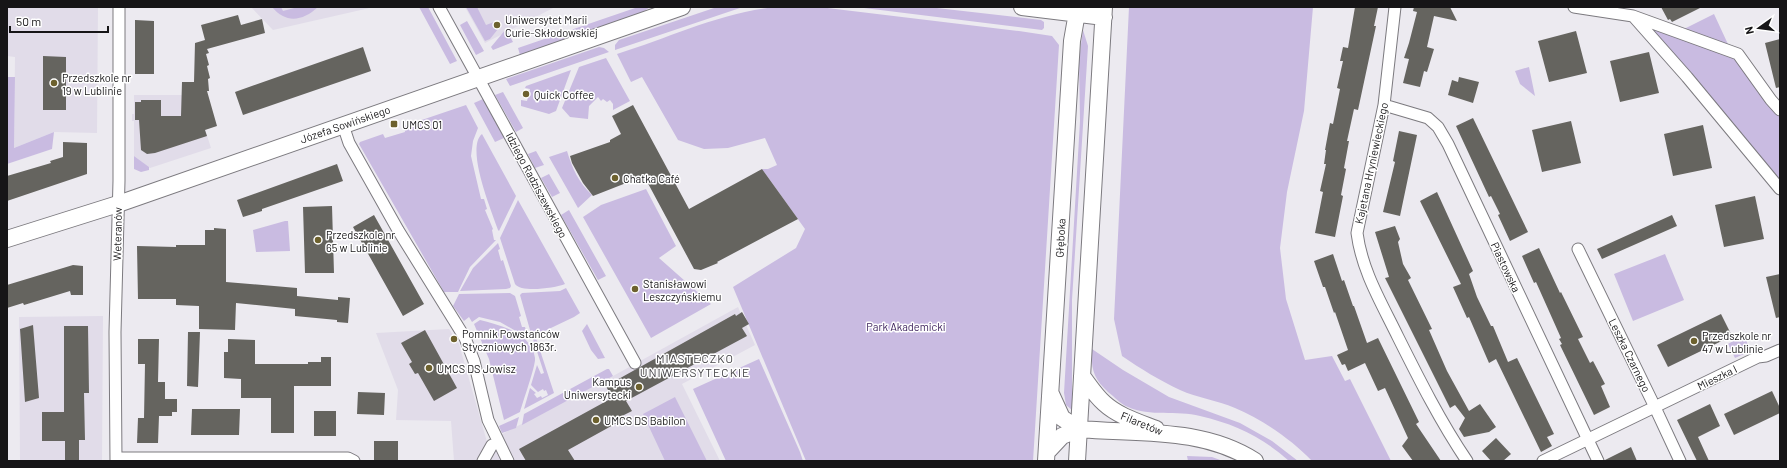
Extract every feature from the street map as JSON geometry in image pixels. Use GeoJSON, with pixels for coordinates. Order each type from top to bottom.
{"type":"FeatureCollection","features":[{"type":"Feature","properties":{"kind":"main road","name":"Józefa Sowińskiego"},"geometry":{"type":"LineString","coordinates":[[7,239],[118,204],[682,7]]}},
{"type":"Feature","properties":{"kind":"main road"},"geometry":{"type":"LineString","coordinates":[[1022,7],[1104,12],[1077,461]]}},
{"type":"Feature","properties":{"kind":"main road","name":"Głęboka"},"geometry":{"type":"LineString","coordinates":[[1046,457],[1072,48],[1077,11]]}},
{"type":"Feature","properties":{"kind":"main road","name":"Filaretów"},"geometry":{"type":"LineString","coordinates":[[1082,376],[1104,403],[1122,416],[1170,434]]}},
{"type":"Feature","properties":{"kind":"main road","name":"Filaretów"},"geometry":{"type":"LineString","coordinates":[[1050,393],[1062,418],[1079,429]]}},
{"type":"Feature","properties":{"kind":"main road","name":"Filaretów"},"geometry":{"type":"LineString","coordinates":[[1046,457],[1062,436],[1079,429],[1170,434],[1197,438],[1220,444],[1255,461]]}},
{"type":"Feature","properties":{"kind":"street","name":"Weteranów"},"geometry":{"type":"LineString","coordinates":[[116,460],[115,332],[119,181],[119,7]]}},
{"type":"Feature","properties":{"kind":"street","name":"Idziego Radziszewskiego"},"geometry":{"type":"LineString","coordinates":[[440,7],[635,363]]}},
{"type":"Feature","properties":{"kind":"street","name":"Kajetana Hryniewieckiego"},"geometry":{"type":"LineString","coordinates":[[1395,7],[1384,105],[1357,233],[1359,253],[1368,277],[1436,412],[1467,461]]}},
{"type":"Feature","properties":{"kind":"street"},"geometry":{"type":"LineString","coordinates":[[1574,7],[1633,16],[1738,54],[1775,99],[1780,110]]}},
{"type":"Feature","properties":{"kind":"street"},"geometry":{"type":"LineString","coordinates":[[1633,16],[1688,77],[1780,189]]}},
{"type":"Feature","properties":{"kind":"street","name":"Piastowska"},"geometry":{"type":"LineString","coordinates":[[1384,105],[1428,118],[1438,127],[1448,144],[1598,461]]}},
{"type":"Feature","properties":{"kind":"street"},"geometry":{"type":"LineString","coordinates":[[343,125],[349,142],[398,230],[465,338],[474,361],[488,420],[508,461]]}},
{"type":"Feature","properties":{"kind":"street","name":"Leszka Czarnego"},"geometry":{"type":"LineString","coordinates":[[1578,249],[1656,408],[1680,461]]}},
{"type":"Feature","properties":{"kind":"street","name":"Mieszka I"},"geometry":{"type":"LineString","coordinates":[[1543,461],[1656,408],[1758,357],[1766,356],[1780,350]]}},
{"type":"Feature","properties":{"kind":"street"},"geometry":{"type":"LineString","coordinates":[[484,461],[492,445]]}},
{"type":"Feature","properties":{"kind":"street"},"geometry":{"type":"LineString","coordinates":[[116,460],[348,458],[354,461]]}},
{"type":"Feature","properties":{"kind":"shaded area"},"geometry":{"type":"Polygon","coordinates":[[[7,7],[98,7],[97,133],[54,132],[14,148],[15,57],[7,56],[7,7]]]}},
{"type":"Feature","properties":{"kind":"shaded area"},"geometry":{"type":"Polygon","coordinates":[[[251,7],[374,7],[273,30],[251,7]]]}},
{"type":"Feature","properties":{"kind":"shaded area","name":"Uniwersytet Marii Curie-Skłodowskiej"},"geometry":{"type":"Polygon","coordinates":[[[465,7],[555,7],[485,43],[465,7]]]}},
{"type":"Feature","properties":{"kind":"shaded area"},"geometry":{"type":"Polygon","coordinates":[[[134,95],[194,95],[211,148],[150,168],[134,156],[134,121],[132,121],[132,114],[134,114],[134,95]]]}},
{"type":"Feature","properties":{"kind":"shaded area","name":"Kampus Uniwersytecki"},"geometry":{"type":"Polygon","coordinates":[[[738,307],[755,345],[682,384],[720,461],[454,461],[451,421],[396,420],[398,390],[376,333],[449,329],[459,344],[487,442],[604,381],[738,307]]]}},
{"type":"Feature","properties":{"kind":"shaded area"},"geometry":{"type":"Polygon","coordinates":[[[103,316],[102,461],[20,461],[19,317],[103,316]]]}},
{"type":"Feature","properties":{"kind":"green space"},"geometry":{"type":"Polygon","coordinates":[[[272,7],[281,7],[283,11],[298,7],[318,7],[301,18],[295,19],[283,16],[272,7]]]}},
{"type":"Feature","properties":{"kind":"green space"},"geometry":{"type":"Polygon","coordinates":[[[419,7],[428,7],[457,61],[450,64],[419,7]]]}},
{"type":"Feature","properties":{"kind":"green space"},"geometry":{"type":"Polygon","coordinates":[[[466,7],[477,7],[486,25],[494,22],[498,29],[490,39],[485,41],[466,7]]]}},
{"type":"Feature","properties":{"kind":"green space"},"geometry":{"type":"Polygon","coordinates":[[[638,7],[650,7],[643,12],[520,55],[518,48],[638,7]]]}},
{"type":"Feature","properties":{"kind":"green space"},"geometry":{"type":"Polygon","coordinates":[[[717,7],[743,7],[615,50],[615,45],[619,40],[717,7]]]}},
{"type":"Feature","properties":{"kind":"green space","name":"Park Akademicki"},"geometry":{"type":"Polygon","coordinates":[[[777,7],[819,7],[1019,31],[1052,36],[1059,45],[1033,461],[806,461],[733,287],[796,248],[805,229],[762,169],[768,169],[777,165],[765,138],[728,148],[704,149],[678,140],[642,77],[631,82],[617,54],[715,20],[736,14],[777,7]]]}},
{"type":"Feature","properties":{"kind":"green space"},"geometry":{"type":"Polygon","coordinates":[[[856,7],[928,7],[1041,20],[1044,22],[1044,28],[1042,30],[856,7]]]}},
{"type":"Feature","properties":{"kind":"green space"},"geometry":{"type":"Polygon","coordinates":[[[1129,7],[1313,7],[1304,111],[1287,192],[1280,248],[1286,299],[1305,360],[1332,356],[1345,381],[1350,379],[1391,461],[1312,461],[1286,438],[1256,418],[1228,405],[1180,390],[1150,374],[1122,356],[1114,319],[1129,7]]]}},
{"type":"Feature","properties":{"kind":"green space"},"geometry":{"type":"Polygon","coordinates":[[[1714,14],[1733,55],[1780,113],[1780,185],[1650,28],[1650,26],[1676,33],[1714,14]]]}},
{"type":"Feature","properties":{"kind":"green space"},"geometry":{"type":"Polygon","coordinates":[[[467,21],[484,51],[476,55],[460,25],[467,21]]]}},
{"type":"Feature","properties":{"kind":"green space"},"geometry":{"type":"Polygon","coordinates":[[[506,29],[513,42],[493,50],[491,47],[506,29]]]}},
{"type":"Feature","properties":{"kind":"green space"},"geometry":{"type":"Polygon","coordinates":[[[1083,30],[1088,46],[1072,300],[1072,410],[1066,405],[1064,393],[1080,121],[1079,59],[1083,30]]]}},
{"type":"Feature","properties":{"kind":"green space"},"geometry":{"type":"Polygon","coordinates":[[[599,47],[604,48],[609,52],[510,86],[506,79],[599,47]]]}},
{"type":"Feature","properties":{"kind":"green space"},"geometry":{"type":"Polygon","coordinates":[[[606,58],[630,101],[613,110],[613,104],[610,100],[607,102],[603,99],[601,101],[598,97],[589,106],[588,119],[570,117],[562,108],[579,67],[606,58]]]}},
{"type":"Feature","properties":{"kind":"green space"},"geometry":{"type":"Polygon","coordinates":[[[1529,67],[1535,96],[1520,84],[1515,71],[1529,67]]]}},
{"type":"Feature","properties":{"kind":"green space"},"geometry":{"type":"Polygon","coordinates":[[[571,70],[556,111],[549,114],[521,106],[521,100],[527,101],[530,89],[525,88],[526,86],[571,70]]]}},
{"type":"Feature","properties":{"kind":"green space"},"geometry":{"type":"Polygon","coordinates":[[[7,77],[15,77],[14,148],[54,132],[52,149],[7,164],[7,77]]]}},
{"type":"Feature","properties":{"kind":"green space"},"geometry":{"type":"Polygon","coordinates":[[[503,92],[523,128],[516,132],[495,95],[503,92]]]}},
{"type":"Feature","properties":{"kind":"green space"},"geometry":{"type":"Polygon","coordinates":[[[483,99],[504,138],[495,142],[474,103],[483,99]]]}},
{"type":"Feature","properties":{"kind":"green space"},"geometry":{"type":"Polygon","coordinates":[[[466,105],[478,128],[473,141],[471,156],[481,199],[484,199],[487,209],[485,210],[493,229],[494,240],[496,240],[470,267],[458,292],[444,292],[359,144],[360,142],[383,134],[385,138],[405,132],[404,126],[466,105]]]}},
{"type":"Feature","properties":{"kind":"green space"},"geometry":{"type":"Polygon","coordinates":[[[482,134],[516,196],[499,231],[481,180],[478,166],[476,152],[478,141],[482,134]]]}},
{"type":"Feature","properties":{"kind":"green space"},"geometry":{"type":"Polygon","coordinates":[[[536,151],[544,165],[535,168],[528,154],[536,151]]]}},
{"type":"Feature","properties":{"kind":"green space"},"geometry":{"type":"Polygon","coordinates":[[[567,151],[576,175],[592,195],[578,208],[549,157],[567,151]]]}},
{"type":"Feature","properties":{"kind":"green space"},"geometry":{"type":"Polygon","coordinates":[[[134,156],[149,167],[149,170],[141,172],[134,169],[134,156]]]}},
{"type":"Feature","properties":{"kind":"green space"},"geometry":{"type":"Polygon","coordinates":[[[549,174],[560,193],[552,197],[541,178],[549,174]]]}},
{"type":"Feature","properties":{"kind":"green space"},"geometry":{"type":"Polygon","coordinates":[[[646,189],[676,246],[659,258],[711,304],[651,338],[583,217],[601,205],[646,189]]]}},
{"type":"Feature","properties":{"kind":"green space"},"geometry":{"type":"Polygon","coordinates":[[[518,200],[565,284],[554,287],[531,289],[518,287],[515,284],[500,238],[518,200]]]}},
{"type":"Feature","properties":{"kind":"green space"},"geometry":{"type":"Polygon","coordinates":[[[569,210],[606,276],[598,280],[561,215],[569,210]]]}},
{"type":"Feature","properties":{"kind":"green space"},"geometry":{"type":"Polygon","coordinates":[[[288,221],[290,251],[256,252],[253,230],[288,221]]]}},
{"type":"Feature","properties":{"kind":"green space"},"geometry":{"type":"Polygon","coordinates":[[[498,243],[500,249],[498,250],[501,261],[503,260],[511,286],[510,288],[460,291],[473,268],[498,243]]]}},
{"type":"Feature","properties":{"kind":"green space"},"geometry":{"type":"Polygon","coordinates":[[[1665,254],[1684,300],[1633,321],[1614,274],[1665,254]]]}},
{"type":"Feature","properties":{"kind":"green space"},"geometry":{"type":"Polygon","coordinates":[[[566,288],[580,313],[532,337],[520,295],[522,293],[560,291],[566,288]]]}},
{"type":"Feature","properties":{"kind":"green space"},"geometry":{"type":"Polygon","coordinates":[[[510,293],[515,296],[521,316],[519,317],[522,327],[525,327],[528,338],[500,322],[479,317],[472,322],[469,317],[464,321],[453,306],[459,294],[510,293]]]}},
{"type":"Feature","properties":{"kind":"green space"},"geometry":{"type":"Polygon","coordinates":[[[480,320],[505,328],[522,336],[533,349],[535,362],[520,412],[504,420],[489,359],[474,324],[480,320]]]}},
{"type":"Feature","properties":{"kind":"green space"},"geometry":{"type":"Polygon","coordinates":[[[587,324],[605,358],[598,359],[591,350],[582,331],[587,324]]]}},
{"type":"Feature","properties":{"kind":"green space"},"geometry":{"type":"Polygon","coordinates":[[[1744,336],[1751,351],[1735,358],[1728,344],[1744,336]]]}},
{"type":"Feature","properties":{"kind":"green space"},"geometry":{"type":"Polygon","coordinates":[[[536,338],[554,393],[524,409],[530,388],[536,393],[534,394],[537,398],[541,396],[542,398],[548,395],[546,390],[544,391],[543,389],[538,392],[531,385],[537,365],[541,374],[544,373],[533,339],[536,338]]]}},
{"type":"Feature","properties":{"kind":"green space"},"geometry":{"type":"Polygon","coordinates":[[[1092,349],[1123,370],[1169,397],[1240,423],[1272,441],[1298,461],[1289,461],[1269,445],[1248,432],[1213,419],[1182,413],[1145,412],[1125,406],[1108,392],[1096,378],[1092,362],[1092,349]]]}},
{"type":"Feature","properties":{"kind":"green space"},"geometry":{"type":"Polygon","coordinates":[[[759,359],[803,461],[726,461],[693,389],[759,359]]]}},
{"type":"Feature","properties":{"kind":"green space"},"geometry":{"type":"Polygon","coordinates":[[[609,369],[613,376],[522,425],[524,414],[609,369]]]}},
{"type":"Feature","properties":{"kind":"green space"},"geometry":{"type":"Polygon","coordinates":[[[675,397],[707,461],[665,461],[643,414],[675,397]]]}},
{"type":"Feature","properties":{"kind":"green space"},"geometry":{"type":"Polygon","coordinates":[[[519,417],[516,428],[502,433],[499,426],[519,417]]]}},
{"type":"Feature","properties":{"kind":"green space"},"geometry":{"type":"Polygon","coordinates":[[[1187,456],[1212,457],[1223,461],[1188,461],[1187,456]]]}},
{"type":"Feature","properties":{"kind":"building"},"geometry":{"type":"Polygon","coordinates":[[[1355,7],[1378,7],[1374,26],[1376,26],[1358,110],[1354,109],[1347,141],[1349,141],[1344,168],[1346,169],[1341,195],[1343,196],[1335,237],[1315,233],[1323,192],[1320,191],[1326,164],[1324,164],[1325,150],[1330,123],[1333,124],[1340,89],[1337,88],[1343,61],[1340,61],[1343,47],[1348,48],[1355,7]]]}},
{"type":"Feature","properties":{"kind":"building"},"geometry":{"type":"Polygon","coordinates":[[[1414,7],[1450,7],[1457,21],[1434,16],[1427,47],[1434,49],[1427,72],[1424,71],[1420,87],[1403,83],[1409,59],[1404,58],[1417,12],[1413,11],[1414,7]]]}},
{"type":"Feature","properties":{"kind":"building"},"geometry":{"type":"Polygon","coordinates":[[[1661,7],[1702,7],[1672,22],[1670,19],[1668,20],[1661,7]]]}},
{"type":"Feature","properties":{"kind":"building"},"geometry":{"type":"Polygon","coordinates":[[[238,15],[241,25],[262,19],[265,33],[207,49],[209,53],[206,54],[209,65],[207,66],[210,78],[208,79],[209,91],[207,91],[217,126],[205,130],[207,136],[155,153],[147,154],[141,150],[139,120],[135,120],[135,102],[141,102],[141,100],[161,100],[161,116],[181,116],[182,82],[194,82],[195,43],[205,40],[201,25],[238,15]]]}},
{"type":"Feature","properties":{"kind":"building"},"geometry":{"type":"Polygon","coordinates":[[[135,20],[154,21],[154,74],[135,74],[135,20]]]}},
{"type":"Feature","properties":{"kind":"building"},"geometry":{"type":"Polygon","coordinates":[[[1576,31],[1587,73],[1549,82],[1538,41],[1576,31]]]}},
{"type":"Feature","properties":{"kind":"building"},"geometry":{"type":"Polygon","coordinates":[[[1780,39],[1780,87],[1776,88],[1765,43],[1780,39]]]}},
{"type":"Feature","properties":{"kind":"building"},"geometry":{"type":"Polygon","coordinates":[[[363,47],[371,71],[243,115],[235,92],[363,47]]]}},
{"type":"Feature","properties":{"kind":"building"},"geometry":{"type":"Polygon","coordinates":[[[1649,52],[1659,93],[1620,102],[1610,61],[1649,52]]]}},
{"type":"Feature","properties":{"kind":"building","name":"Przedszkole nr 19 w Lublinie"},"geometry":{"type":"Polygon","coordinates":[[[43,56],[66,57],[66,110],[43,110],[43,56]]]}},
{"type":"Feature","properties":{"kind":"building"},"geometry":{"type":"Polygon","coordinates":[[[1459,77],[1479,82],[1473,103],[1448,95],[1452,80],[1458,82],[1459,77]]]}},
{"type":"Feature","properties":{"kind":"building"},"geometry":{"type":"Polygon","coordinates":[[[633,105],[689,209],[762,169],[798,219],[717,262],[718,263],[701,270],[694,269],[644,176],[593,196],[583,183],[572,163],[570,156],[610,142],[610,140],[621,134],[612,116],[633,105]]]}},
{"type":"Feature","properties":{"kind":"building"},"geometry":{"type":"Polygon","coordinates":[[[1473,118],[1528,232],[1510,241],[1498,215],[1500,214],[1491,196],[1489,197],[1456,126],[1473,118]]]}},
{"type":"Feature","properties":{"kind":"building"},"geometry":{"type":"Polygon","coordinates":[[[1571,121],[1581,163],[1542,172],[1532,130],[1571,121]]]}},
{"type":"Feature","properties":{"kind":"building"},"geometry":{"type":"Polygon","coordinates":[[[1703,125],[1712,168],[1673,176],[1664,134],[1703,125]]]}},
{"type":"Feature","properties":{"kind":"building"},"geometry":{"type":"Polygon","coordinates":[[[1399,131],[1417,135],[1400,216],[1383,212],[1395,162],[1393,161],[1399,131]]]}},
{"type":"Feature","properties":{"kind":"building"},"geometry":{"type":"Polygon","coordinates":[[[63,142],[87,143],[87,174],[7,201],[7,176],[51,163],[50,161],[63,157],[63,142]]]}},
{"type":"Feature","properties":{"kind":"building"},"geometry":{"type":"Polygon","coordinates":[[[337,164],[343,181],[243,217],[237,200],[337,164]]]}},
{"type":"Feature","properties":{"kind":"building"},"geometry":{"type":"Polygon","coordinates":[[[1437,192],[1473,271],[1469,274],[1477,297],[1491,326],[1493,326],[1508,362],[1517,358],[1554,434],[1547,437],[1552,446],[1541,452],[1496,359],[1489,363],[1469,317],[1467,318],[1453,287],[1461,284],[1420,201],[1437,192]]]}},
{"type":"Feature","properties":{"kind":"building"},"geometry":{"type":"Polygon","coordinates":[[[1755,196],[1764,239],[1724,247],[1715,205],[1755,196]]]}},
{"type":"Feature","properties":{"kind":"building","name":"Przedszkole nr 65 w Lublinie"},"geometry":{"type":"Polygon","coordinates":[[[332,206],[334,273],[305,273],[303,207],[332,206]]]}},
{"type":"Feature","properties":{"kind":"building"},"geometry":{"type":"Polygon","coordinates":[[[374,215],[424,304],[403,316],[353,227],[374,215]]]}},
{"type":"Feature","properties":{"kind":"building"},"geometry":{"type":"Polygon","coordinates":[[[1672,215],[1677,226],[1602,259],[1597,249],[1672,215]]]}},
{"type":"Feature","properties":{"kind":"building"},"geometry":{"type":"Polygon","coordinates":[[[1395,226],[1400,239],[1398,242],[1403,264],[1411,278],[1408,280],[1432,329],[1429,330],[1447,371],[1469,411],[1480,404],[1496,427],[1489,432],[1464,437],[1459,429],[1465,418],[1455,405],[1450,408],[1385,278],[1389,277],[1375,232],[1395,226]]]}},
{"type":"Feature","properties":{"kind":"building"},"geometry":{"type":"Polygon","coordinates":[[[214,228],[226,229],[226,282],[297,288],[297,296],[338,300],[338,297],[350,298],[348,323],[337,322],[337,320],[295,316],[295,309],[236,303],[235,330],[199,329],[199,306],[176,305],[176,299],[138,299],[137,246],[176,247],[176,245],[205,245],[205,230],[214,230],[214,228]]]}},
{"type":"Feature","properties":{"kind":"building"},"geometry":{"type":"Polygon","coordinates":[[[1539,248],[1583,337],[1578,339],[1590,363],[1593,361],[1605,384],[1601,386],[1610,407],[1594,415],[1560,345],[1562,344],[1559,339],[1561,338],[1536,282],[1534,283],[1522,256],[1539,248]]]}},
{"type":"Feature","properties":{"kind":"building"},"geometry":{"type":"Polygon","coordinates":[[[1333,254],[1342,281],[1344,280],[1367,343],[1378,338],[1419,422],[1416,424],[1441,461],[1413,461],[1402,446],[1408,438],[1385,388],[1378,391],[1365,363],[1348,371],[1345,364],[1342,365],[1337,355],[1348,350],[1335,312],[1334,313],[1325,287],[1323,287],[1314,261],[1333,254]]]}},
{"type":"Feature","properties":{"kind":"building"},"geometry":{"type":"Polygon","coordinates":[[[73,265],[83,266],[83,295],[71,295],[70,291],[24,305],[23,303],[7,308],[7,285],[73,265]]]}},
{"type":"Feature","properties":{"kind":"building"},"geometry":{"type":"Polygon","coordinates":[[[1780,274],[1780,317],[1776,318],[1766,277],[1780,274]]]}},
{"type":"Feature","properties":{"kind":"building"},"geometry":{"type":"Polygon","coordinates":[[[742,312],[749,324],[742,328],[747,336],[626,401],[632,411],[622,416],[624,419],[568,450],[575,461],[526,461],[519,449],[612,398],[606,386],[735,314],[736,316],[742,312]]]}},
{"type":"Feature","properties":{"kind":"building","name":"Przedszkole nr 47 w Lublinie"},"geometry":{"type":"Polygon","coordinates":[[[1721,314],[1732,336],[1668,367],[1657,345],[1721,314]]]}},
{"type":"Feature","properties":{"kind":"building"},"geometry":{"type":"Polygon","coordinates":[[[33,325],[39,398],[25,402],[20,329],[33,325]]]}},
{"type":"Feature","properties":{"kind":"building"},"geometry":{"type":"Polygon","coordinates":[[[64,326],[88,326],[89,393],[84,393],[85,440],[79,440],[79,461],[65,461],[65,441],[42,441],[42,412],[64,412],[64,326]]]}},
{"type":"Feature","properties":{"kind":"building","name":"UMCS DS Jowisz"},"geometry":{"type":"Polygon","coordinates":[[[425,330],[457,388],[434,401],[418,373],[415,374],[409,364],[412,362],[401,343],[425,330]]]}},
{"type":"Feature","properties":{"kind":"building"},"geometry":{"type":"Polygon","coordinates":[[[188,332],[200,332],[198,387],[187,386],[188,332]]]}},
{"type":"Feature","properties":{"kind":"building"},"geometry":{"type":"Polygon","coordinates":[[[138,339],[159,339],[158,382],[165,382],[165,399],[177,399],[177,412],[172,412],[172,416],[159,416],[158,443],[137,443],[138,418],[144,418],[145,364],[138,364],[138,339]]]}},
{"type":"Feature","properties":{"kind":"building"},"geometry":{"type":"Polygon","coordinates":[[[228,339],[255,340],[255,364],[308,364],[308,362],[321,362],[321,357],[331,357],[331,386],[294,386],[294,433],[271,433],[271,398],[241,398],[241,379],[224,378],[224,352],[228,352],[228,339]]]}},
{"type":"Feature","properties":{"kind":"building"},"geometry":{"type":"Polygon","coordinates":[[[1772,391],[1780,408],[1780,413],[1734,435],[1724,414],[1772,391]]]}},
{"type":"Feature","properties":{"kind":"building"},"geometry":{"type":"Polygon","coordinates":[[[358,392],[385,393],[384,415],[357,414],[358,392]]]}},
{"type":"Feature","properties":{"kind":"building"},"geometry":{"type":"Polygon","coordinates":[[[1710,404],[1720,426],[1698,437],[1709,461],[1697,461],[1677,420],[1710,404]]]}},
{"type":"Feature","properties":{"kind":"building"},"geometry":{"type":"Polygon","coordinates":[[[192,409],[240,409],[239,435],[191,435],[192,409]]]}},
{"type":"Feature","properties":{"kind":"building"},"geometry":{"type":"Polygon","coordinates":[[[314,411],[336,411],[336,436],[314,436],[314,411]]]}},
{"type":"Feature","properties":{"kind":"building"},"geometry":{"type":"Polygon","coordinates":[[[1496,438],[1511,454],[1503,461],[1491,461],[1482,451],[1496,438]]]}},
{"type":"Feature","properties":{"kind":"building"},"geometry":{"type":"Polygon","coordinates":[[[374,441],[398,441],[398,461],[374,461],[374,441]]]}},
{"type":"Feature","properties":{"kind":"building"},"geometry":{"type":"Polygon","coordinates":[[[1631,447],[1637,461],[1605,461],[1605,460],[1631,447]]]}},
{"type":"Feature","properties":{"kind":"place","name":"Uniwersytet Marii Curie-Skłodowskiej"},"geometry":{"type":"Point","coordinates":[497,25]}},
{"type":"Feature","properties":{"kind":"place","name":"Przedszkole nr 19 w Lublinie"},"geometry":{"type":"Point","coordinates":[54,83]}},
{"type":"Feature","properties":{"kind":"place","name":"Quick Coffee"},"geometry":{"type":"Point","coordinates":[526,94]}},
{"type":"Feature","properties":{"kind":"place","name":"UMCS 01"},"geometry":{"type":"Point","coordinates":[394,124]}},
{"type":"Feature","properties":{"kind":"place","name":"Chatka Café"},"geometry":{"type":"Point","coordinates":[615,178]}},
{"type":"Feature","properties":{"kind":"place","name":"Przedszkole nr 65 w Lublinie"},"geometry":{"type":"Point","coordinates":[318,240]}},
{"type":"Feature","properties":{"kind":"place","name":"Stanisławowi Leszczyńskiemu"},"geometry":{"type":"Point","coordinates":[635,289]}},
{"type":"Feature","properties":{"kind":"place","name":"Pomnik Powstańców Styczniowych 1863r."},"geometry":{"type":"Point","coordinates":[454,339]}},
{"type":"Feature","properties":{"kind":"place","name":"Przedszkole nr 47 w Lublinie"},"geometry":{"type":"Point","coordinates":[1694,341]}},
{"type":"Feature","properties":{"kind":"place","name":"UMCS DS Jowisz"},"geometry":{"type":"Point","coordinates":[429,368]}},
{"type":"Feature","properties":{"kind":"place","name":"Kampus Uniwersytecki"},"geometry":{"type":"Point","coordinates":[639,387]}},
{"type":"Feature","properties":{"kind":"place","name":"UMCS DS Babilon"},"geometry":{"type":"Point","coordinates":[596,420]}},
{"type":"Feature","properties":{"kind":"district","name":"MIASTECZKO UNIWERSYTECKIE"},"geometry":{"type":"Point","coordinates":[695,365]}}]}
